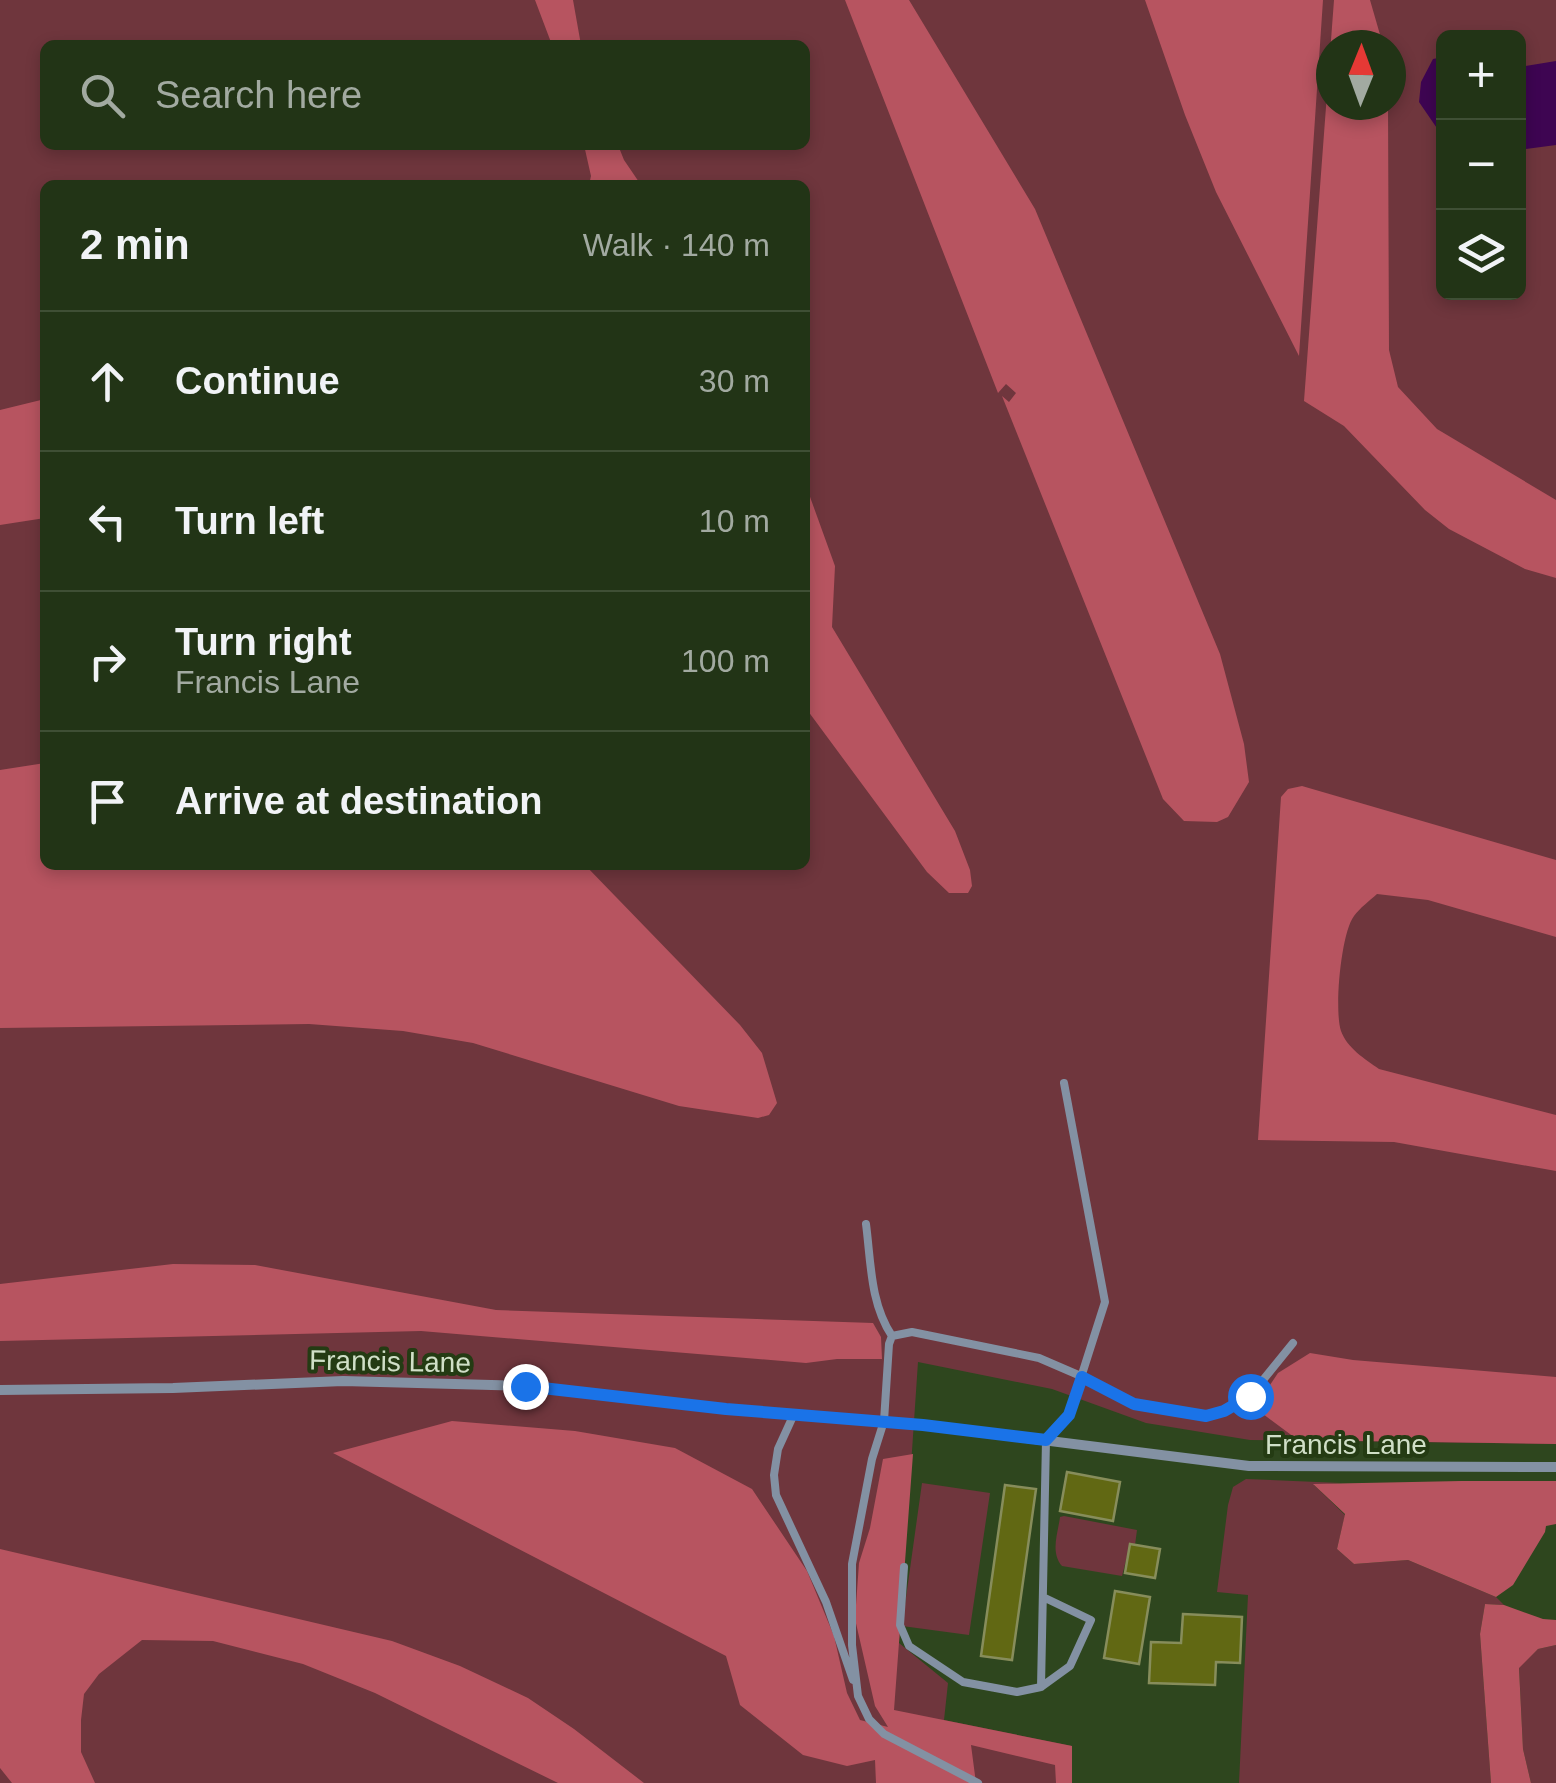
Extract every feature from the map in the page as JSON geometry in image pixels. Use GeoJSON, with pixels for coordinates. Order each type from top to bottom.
{"type":"FeatureCollection","features":[{"type":"Feature","properties":{"kind":"street","name":"Francis Lane"},"geometry":{"type":"LineString","coordinates":[[0,1390],[344,1381],[525,1386],[726,1409],[884,1421],[1249,1466],[1556,1468]]}},
{"type":"Feature","properties":{"kind":"lane"},"geometry":{"type":"LineString","coordinates":[[1041,1687],[1046,1440],[1069,1415],[1105,1302],[1064,1082]]}},
{"type":"Feature","properties":{"kind":"lane"},"geometry":{"type":"LineString","coordinates":[[866,1224],[874,1294],[882,1321],[892,1336]]}},
{"type":"Feature","properties":{"kind":"lane"},"geometry":{"type":"LineString","coordinates":[[892,1336],[912,1332],[1039,1358],[1134,1404],[1206,1416],[1250,1396],[1293,1344]]}},
{"type":"Feature","properties":{"kind":"lane"},"geometry":{"type":"LineString","coordinates":[[858,1696],[852,1646],[852,1564],[872,1459],[884,1421],[892,1336]]}},
{"type":"Feature","properties":{"kind":"lane"},"geometry":{"type":"LineString","coordinates":[[794,1414],[778,1449],[776,1495],[826,1602],[869,1719],[884,1734],[978,1783]]}},
{"type":"Feature","properties":{"kind":"lane"},"geometry":{"type":"LineString","coordinates":[[904,1567],[900,1625],[909,1646],[963,1682],[1018,1692],[1041,1687],[1070,1666],[1091,1620],[1042,1597]]}},
{"type":"Feature","properties":{"kind":"shaded area"},"geometry":{"type":"Polygon","coordinates":[[[0,0],[1556,0],[1556,1444],[1250,1440],[1146,1423],[1052,1389],[918,1362],[899,1643],[948,1683],[944,1720],[1072,1746],[1072,1783],[0,1783],[0,0]]]}},
{"type":"Feature","properties":{"kind":"shaded area"},"geometry":{"type":"Polygon","coordinates":[[[535,0],[573,0],[580,40],[550,40],[535,0]]]}},
{"type":"Feature","properties":{"kind":"shaded area"},"geometry":{"type":"Polygon","coordinates":[[[845,0],[909,0],[1035,209],[1220,654],[1244,744],[1249,782],[1228,817],[1217,822],[1184,821],[1163,799],[1002,396],[1009,402],[1016,393],[1006,384],[998,393],[845,0]]]}},
{"type":"Feature","properties":{"kind":"shaded area"},"geometry":{"type":"Polygon","coordinates":[[[1145,0],[1323,0],[1321,30],[1316,30],[1316,104],[1299,356],[1216,192],[1145,0]]]}},
{"type":"Feature","properties":{"kind":"shaded area"},"geometry":{"type":"Polygon","coordinates":[[[1334,0],[1370,0],[1379,30],[1332,30],[1334,0]]]}},
{"type":"Feature","properties":{"kind":"shaded area"},"geometry":{"type":"Polygon","coordinates":[[[1436,58],[1436,127],[1419,102],[1421,82],[1436,58]]]}},
{"type":"Feature","properties":{"kind":"shaded area"},"geometry":{"type":"Polygon","coordinates":[[[1556,61],[1556,145],[1526,149],[1526,66],[1556,61]]]}},
{"type":"Feature","properties":{"kind":"shaded area"},"geometry":{"type":"Polygon","coordinates":[[[1325,120],[1388,120],[1389,350],[1398,387],[1437,429],[1556,500],[1556,578],[1525,569],[1449,529],[1425,510],[1344,426],[1304,401],[1325,120]]]}},
{"type":"Feature","properties":{"kind":"shaded area"},"geometry":{"type":"Polygon","coordinates":[[[585,150],[620,150],[638,180],[590,180],[585,150]]]}},
{"type":"Feature","properties":{"kind":"shaded area"},"geometry":{"type":"Polygon","coordinates":[[[40,400],[40,519],[0,525],[0,410],[40,400]]]}},
{"type":"Feature","properties":{"kind":"shaded area"},"geometry":{"type":"Polygon","coordinates":[[[810,497],[835,566],[832,627],[955,831],[972,886],[968,893],[949,893],[927,872],[810,714],[810,497]]]}},
{"type":"Feature","properties":{"kind":"shaded area"},"geometry":{"type":"Polygon","coordinates":[[[40,764],[40,870],[590,870],[740,1025],[762,1053],[777,1103],[769,1115],[758,1118],[679,1106],[473,1043],[403,1031],[309,1024],[0,1028],[0,770],[40,764]]]}},
{"type":"Feature","properties":{"kind":"shaded area"},"geometry":{"type":"Polygon","coordinates":[[[1302,786],[1556,860],[1556,937],[1428,900],[1377,894],[1349,925],[1342,954],[1338,1007],[1347,1043],[1379,1069],[1556,1115],[1556,1171],[1394,1142],[1258,1140],[1281,797],[1288,789],[1302,786]]]}},
{"type":"Feature","properties":{"kind":"shaded area"},"geometry":{"type":"Polygon","coordinates":[[[173,1264],[255,1265],[496,1310],[873,1323],[881,1337],[882,1359],[806,1363],[421,1331],[0,1341],[0,1284],[173,1264]]]}},
{"type":"Feature","properties":{"kind":"shaded area"},"geometry":{"type":"Polygon","coordinates":[[[1310,1353],[1556,1377],[1556,1444],[1298,1440],[1263,1414],[1262,1397],[1278,1373],[1310,1353]]]}},
{"type":"Feature","properties":{"kind":"shaded area"},"geometry":{"type":"Polygon","coordinates":[[[452,1421],[575,1431],[675,1448],[752,1489],[807,1571],[834,1636],[847,1693],[860,1720],[888,1727],[875,1706],[855,1619],[859,1563],[883,1459],[913,1454],[894,1710],[1072,1746],[1072,1783],[1056,1783],[1055,1765],[971,1745],[976,1783],[876,1783],[875,1760],[847,1766],[803,1755],[740,1705],[726,1656],[333,1453],[452,1421]]]}},
{"type":"Feature","properties":{"kind":"shaded area"},"geometry":{"type":"Polygon","coordinates":[[[1246,1479],[1341,1483],[1314,1485],[1345,1515],[1337,1549],[1354,1564],[1408,1560],[1496,1597],[1504,1605],[1485,1604],[1480,1634],[1491,1783],[1239,1783],[1248,1595],[1217,1592],[1228,1505],[1233,1487],[1246,1479]]]}},
{"type":"Feature","properties":{"kind":"shaded area"},"geometry":{"type":"Polygon","coordinates":[[[1556,1481],[1556,1524],[1546,1526],[1513,1585],[1496,1597],[1408,1560],[1354,1564],[1337,1549],[1345,1514],[1313,1484],[1556,1481]]]}},
{"type":"Feature","properties":{"kind":"shaded area"},"geometry":{"type":"Polygon","coordinates":[[[922,1483],[990,1493],[969,1635],[902,1626],[922,1483]]]}},
{"type":"Feature","properties":{"kind":"shaded area"},"geometry":{"type":"Polygon","coordinates":[[[1060,1517],[1137,1530],[1122,1576],[1062,1566],[1056,1555],[1056,1542],[1060,1517]]]}},
{"type":"Feature","properties":{"kind":"shaded area"},"geometry":{"type":"Polygon","coordinates":[[[0,1549],[392,1641],[460,1666],[528,1698],[644,1783],[558,1783],[375,1693],[303,1664],[213,1641],[142,1640],[99,1674],[84,1694],[81,1752],[95,1783],[12,1783],[0,1768],[0,1549]]]}},
{"type":"Feature","properties":{"kind":"shaded area"},"geometry":{"type":"Polygon","coordinates":[[[1485,1604],[1504,1605],[1556,1620],[1556,1645],[1538,1649],[1519,1668],[1523,1749],[1531,1783],[1491,1783],[1480,1634],[1485,1604]]]}},
{"type":"Feature","properties":{"kind":"shaded area"},"geometry":{"type":"Polygon","coordinates":[[[1556,1645],[1556,1783],[1531,1783],[1523,1749],[1519,1667],[1538,1649],[1556,1645]]]}},
{"type":"Feature","properties":{"kind":"building"},"geometry":{"type":"Polygon","coordinates":[[[1067,1472],[1120,1482],[1113,1521],[1060,1511],[1067,1472]]]}},
{"type":"Feature","properties":{"kind":"building"},"geometry":{"type":"Polygon","coordinates":[[[1005,1485],[1036,1489],[1012,1660],[981,1656],[1005,1485]]]}},
{"type":"Feature","properties":{"kind":"building"},"geometry":{"type":"Polygon","coordinates":[[[1130,1544],[1160,1549],[1155,1578],[1125,1573],[1130,1544]]]}},
{"type":"Feature","properties":{"kind":"building"},"geometry":{"type":"Polygon","coordinates":[[[1115,1591],[1150,1597],[1139,1664],[1104,1658],[1115,1591]]]}},
{"type":"Feature","properties":{"kind":"building"},"geometry":{"type":"Polygon","coordinates":[[[1183,1614],[1242,1617],[1240,1663],[1216,1662],[1215,1685],[1149,1683],[1151,1642],[1181,1643],[1183,1614]]]}},
{"type":"Feature","properties":{"kind":"route"},"geometry":{"type":"LineString","coordinates":[[525,1386],[1046,1440],[1069,1415],[1082,1377],[1134,1404],[1179,1413],[1206,1416],[1250,1396]]}}]}
